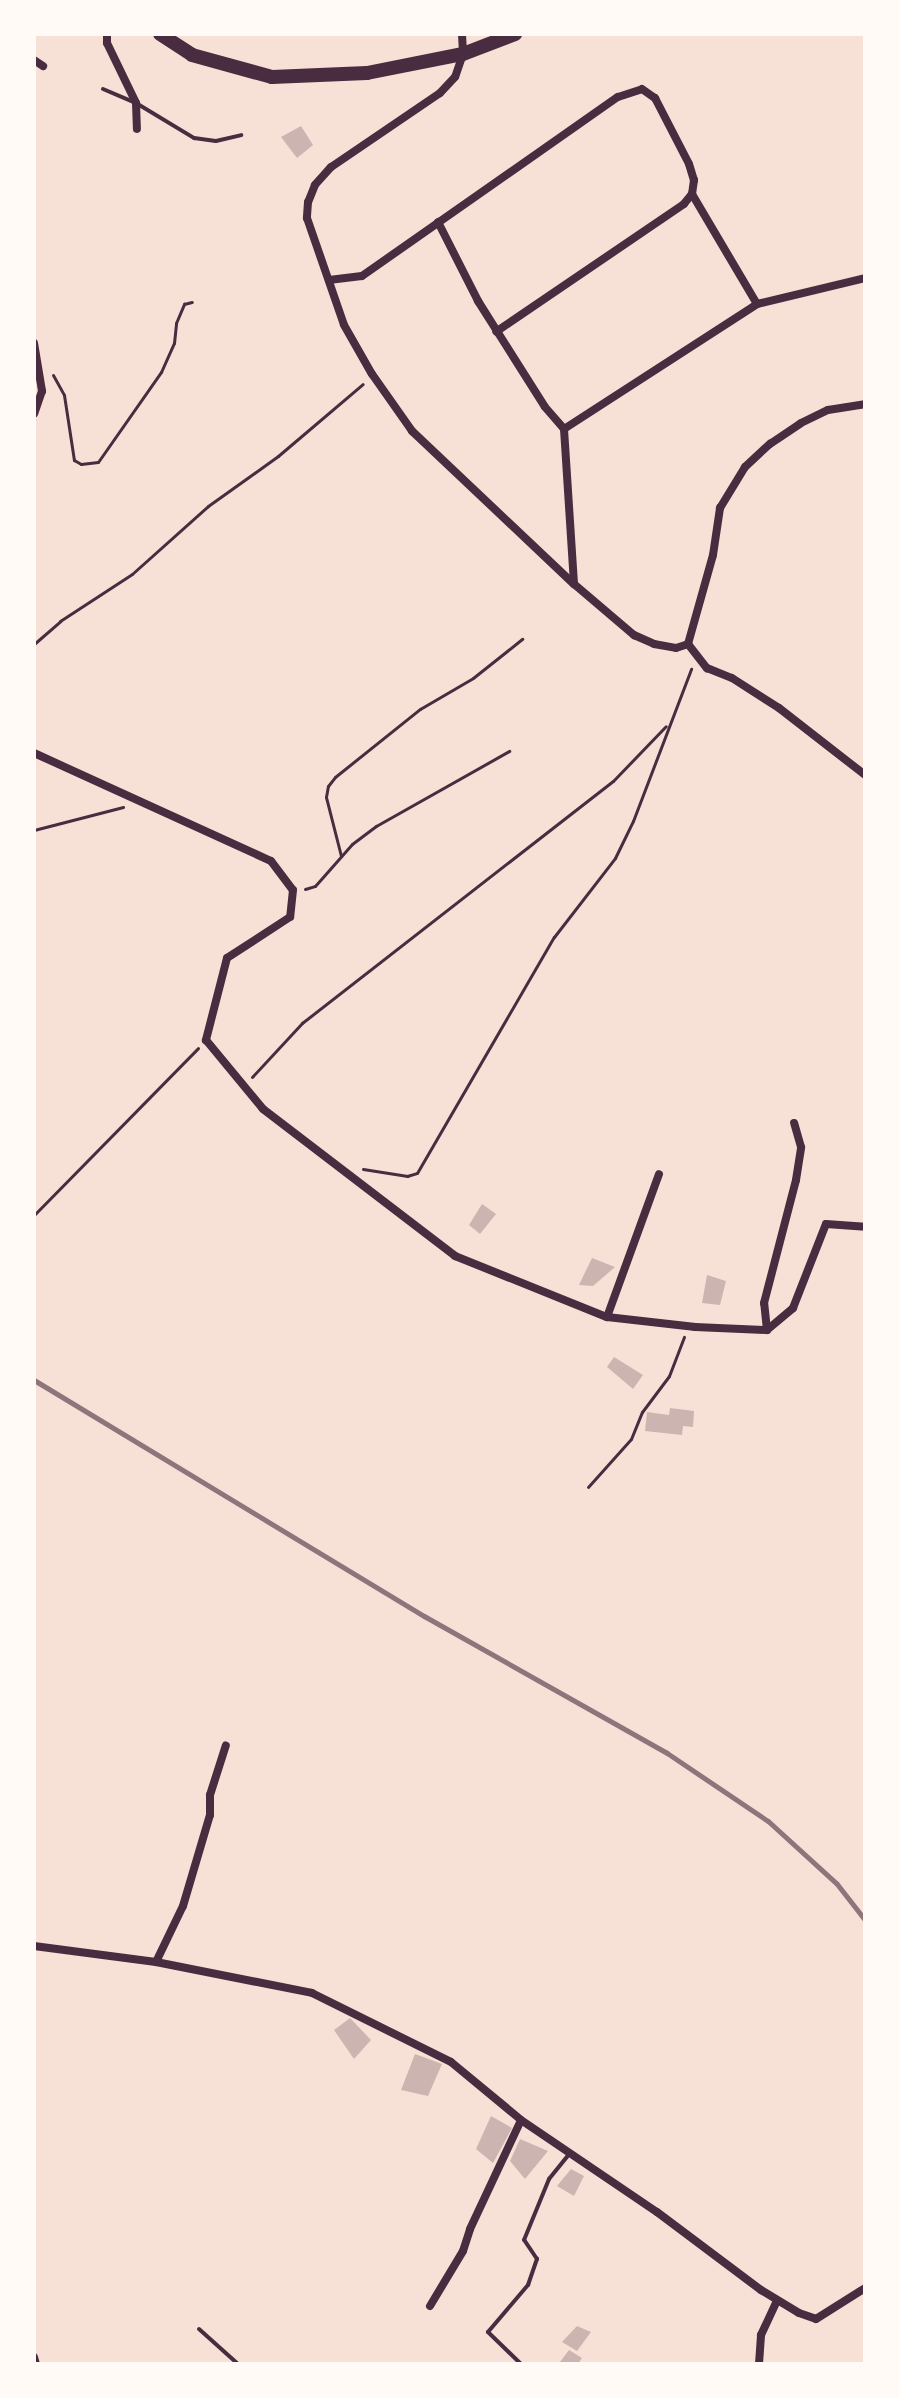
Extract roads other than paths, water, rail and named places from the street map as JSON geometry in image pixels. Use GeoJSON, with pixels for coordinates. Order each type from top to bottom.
{"type":"FeatureCollection","features":[{"type":"Feature","properties":{"kind":"main road"},"geometry":{"type":"LineString","coordinates":[[160,34],[192,55],[272,77],[367,73],[463,54],[515,34]]}},
{"type":"Feature","properties":{"kind":"street"},"geometry":{"type":"LineString","coordinates":[[107,34],[107,43],[136,103],[137,129]]}},
{"type":"Feature","properties":{"kind":"street"},"geometry":{"type":"LineString","coordinates":[[462,34],[463,54],[455,77],[440,93],[331,167],[315,185],[308,202],[307,218],[344,325],[372,374],[412,431],[574,584],[634,635],[654,644],[676,648],[688,644]]}},
{"type":"Feature","properties":{"kind":"street"},"geometry":{"type":"LineString","coordinates":[[34,60],[43,66]]}},
{"type":"Feature","properties":{"kind":"street"},"geometry":{"type":"LineString","coordinates":[[329,280],[362,276],[632,90],[642,89],[655,98],[689,164],[694,180],[692,194],[684,204],[496,332]]}},
{"type":"Feature","properties":{"kind":"street"},"geometry":{"type":"LineString","coordinates":[[692,194],[757,304]]}},
{"type":"Feature","properties":{"kind":"street"},"geometry":{"type":"LineString","coordinates":[[438,222],[496,332],[545,407],[564,429],[574,584]]}},
{"type":"Feature","properties":{"kind":"street"},"geometry":{"type":"LineString","coordinates":[[564,429],[757,304],[865,278]]}},
{"type":"Feature","properties":{"kind":"street"},"geometry":{"type":"LineString","coordinates":[[34,343],[42,391],[34,414]]}},
{"type":"Feature","properties":{"kind":"street"},"geometry":{"type":"LineString","coordinates":[[688,644],[713,555],[720,508],[745,467],[770,444],[801,423],[828,410],[865,404]]}},
{"type":"Feature","properties":{"kind":"street"},"geometry":{"type":"LineString","coordinates":[[688,644],[707,668],[732,678],[779,708],[865,775]]}},
{"type":"Feature","properties":{"kind":"street"},"geometry":{"type":"LineString","coordinates":[[34,753],[271,861],[293,890],[290,917],[227,958],[206,1040],[263,1109],[455,1256],[607,1317],[688,1326],[767,1330],[793,1308],[826,1224],[864,1224]]}},
{"type":"Feature","properties":{"kind":"street"},"geometry":{"type":"LineString","coordinates":[[767,1330],[764,1303],[796,1180],[801,1147],[794,1123]]}},
{"type":"Feature","properties":{"kind":"street"},"geometry":{"type":"LineString","coordinates":[[607,1317],[659,1174]]}},
{"type":"Feature","properties":{"kind":"street"},"geometry":{"type":"LineString","coordinates":[[156,1962],[183,1906],[210,1815],[210,1795],[226,1745]]}},
{"type":"Feature","properties":{"kind":"street"},"geometry":{"type":"LineString","coordinates":[[34,1946],[156,1962],[312,1993],[451,2062],[521,2120],[657,2212],[777,2301],[816,2319],[865,2288]]}},
{"type":"Feature","properties":{"kind":"street"},"geometry":{"type":"LineString","coordinates":[[430,2306],[463,2251],[521,2120]]}},
{"type":"Feature","properties":{"kind":"street"},"geometry":{"type":"LineString","coordinates":[[759,2364],[761,2335],[777,2301]]}},
{"type":"Feature","properties":{"kind":"street"},"geometry":{"type":"LineString","coordinates":[[34,2357],[36,2364]]}},
{"type":"Feature","properties":{"kind":"lane"},"geometry":{"type":"LineString","coordinates":[[103,89],[136,103],[194,138],[216,141],[241,135]]}},
{"type":"Feature","properties":{"kind":"lane"},"geometry":{"type":"LineString","coordinates":[[521,2364],[488,2332],[528,2285],[537,2259],[524,2240],[549,2179],[569,2154]]}},
{"type":"Feature","properties":{"kind":"lane"},"geometry":{"type":"LineString","coordinates":[[199,2329],[238,2364]]}},
{"type":"Feature","properties":{"kind":"railway"},"geometry":{"type":"LineString","coordinates":[[34,1380],[424,1616],[667,1753],[768,1821],[837,1884],[865,1920]]}}]}
